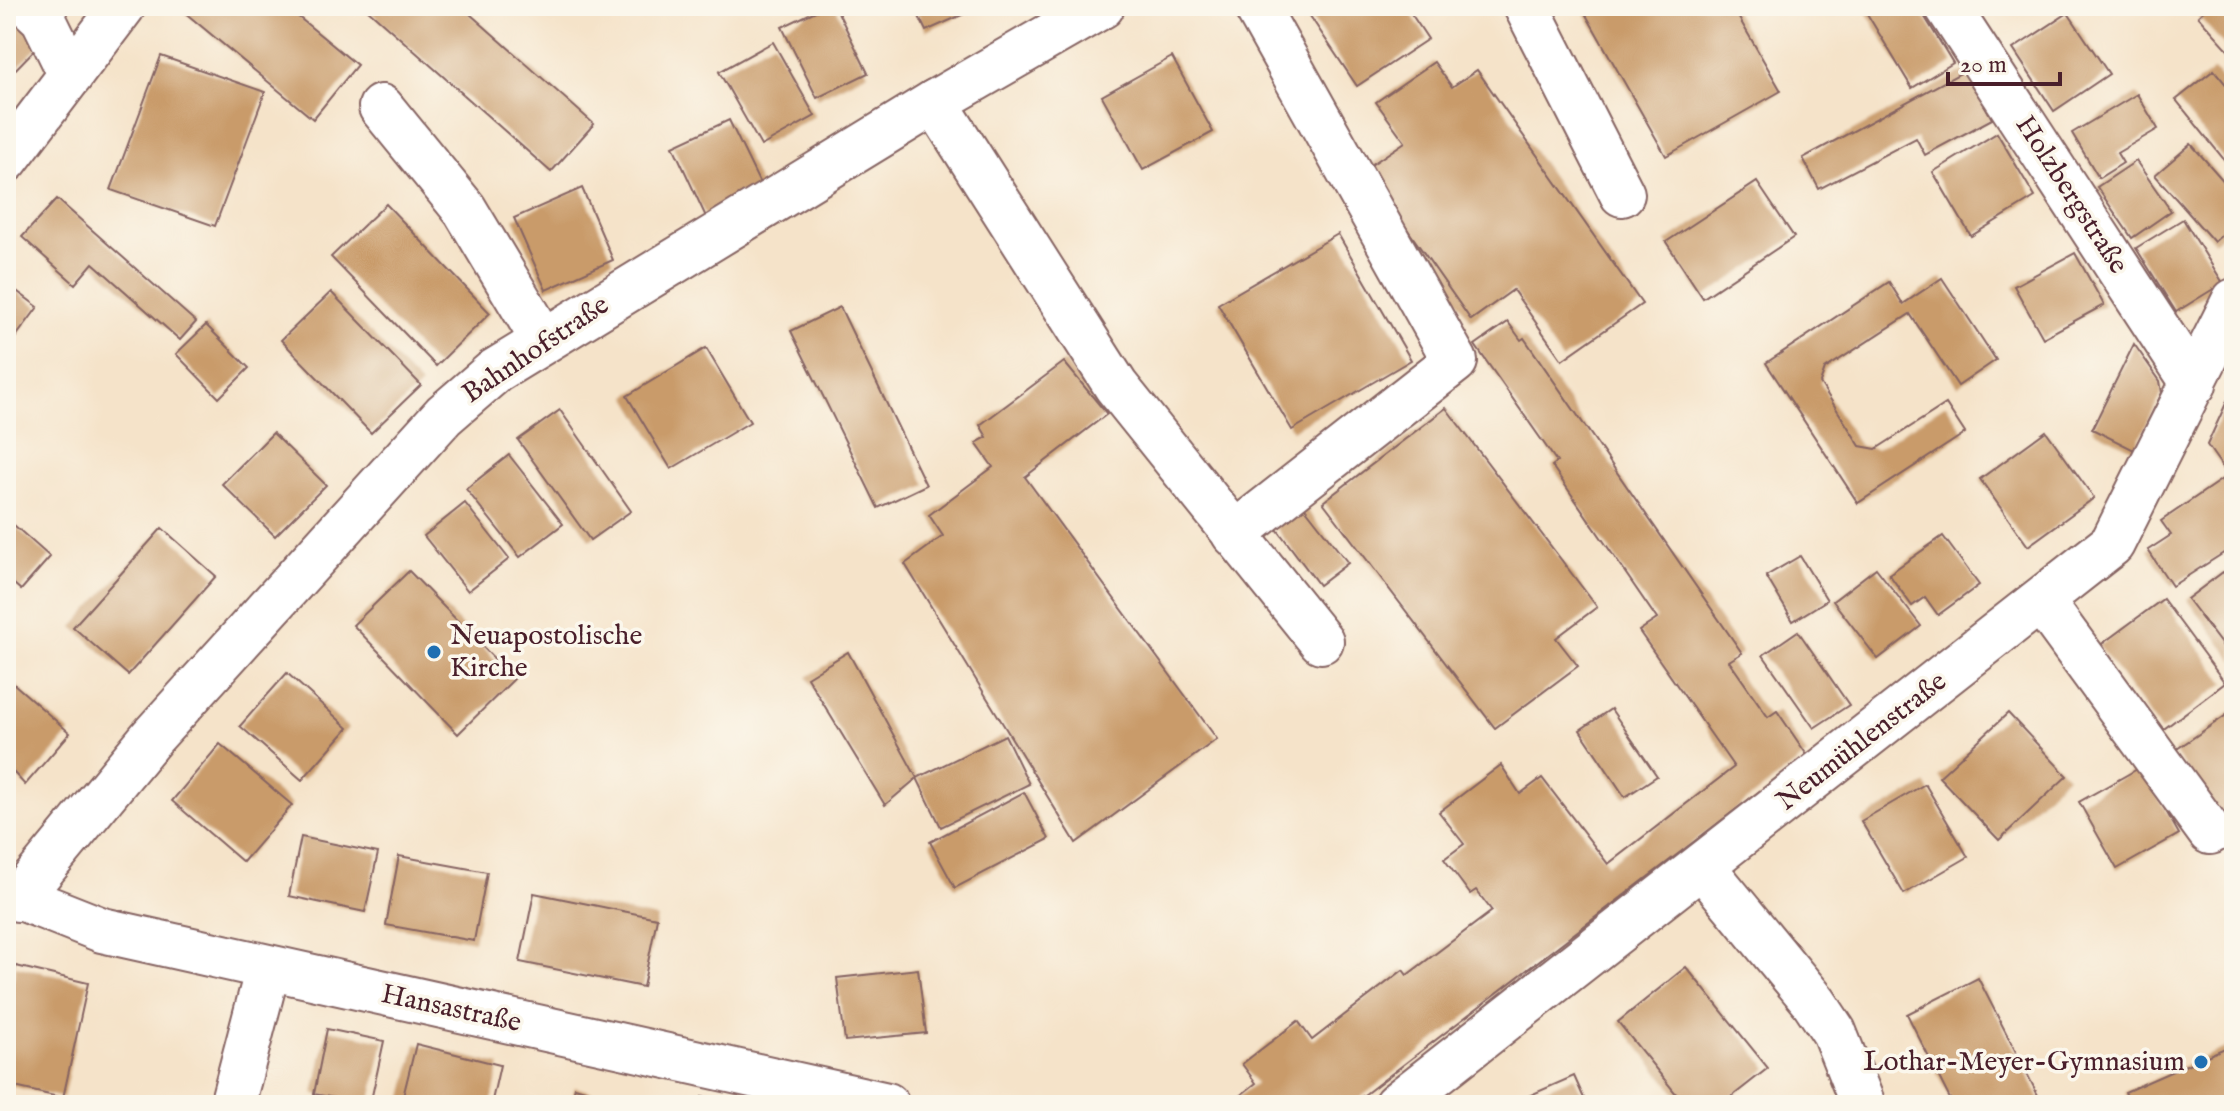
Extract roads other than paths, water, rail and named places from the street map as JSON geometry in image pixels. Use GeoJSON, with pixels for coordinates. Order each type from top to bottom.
{"type":"FeatureCollection","features":[{"type":"Feature","properties":{"kind":"street"},"geometry":{"type":"LineString","coordinates":[[30,6],[43,18],[71,75]]}},
{"type":"Feature","properties":{"kind":"street"},"geometry":{"type":"LineString","coordinates":[[6,160],[123,6]]}},
{"type":"Feature","properties":{"kind":"street","name":"Bahnhofstraße"},"geometry":{"type":"LineString","coordinates":[[12,896],[444,415],[495,371],[935,102],[1102,6]]}},
{"type":"Feature","properties":{"kind":"street"},"geometry":{"type":"LineString","coordinates":[[1234,534],[1455,361],[1256,6]]}},
{"type":"Feature","properties":{"kind":"street"},"geometry":{"type":"LineString","coordinates":[[1526,6],[1622,194]]}},
{"type":"Feature","properties":{"kind":"street","name":"Holzbergstraße"},"geometry":{"type":"LineString","coordinates":[[1947,6],[2194,384]]}},
{"type":"Feature","properties":{"kind":"street"},"geometry":{"type":"LineString","coordinates":[[935,102],[1116,386],[1321,641]]}},
{"type":"Feature","properties":{"kind":"street"},"geometry":{"type":"LineString","coordinates":[[381,107],[465,210],[543,340]]}},
{"type":"Feature","properties":{"kind":"street","name":"Neumühlenstraße"},"geometry":{"type":"LineString","coordinates":[[1396,1105],[1438,1090],[1702,866],[2112,544],[2234,301]]}},
{"type":"Feature","properties":{"kind":"street"},"geometry":{"type":"LineString","coordinates":[[2042,602],[2210,832]]}},
{"type":"Feature","properties":{"kind":"street"},"geometry":{"type":"LineString","coordinates":[[1702,866],[1814,1002],[1834,1032],[1863,1105]]}},
{"type":"Feature","properties":{"kind":"street","name":"Hansastraße"},"geometry":{"type":"LineString","coordinates":[[12,896],[102,930],[887,1105]]}},
{"type":"Feature","properties":{"kind":"street"},"geometry":{"type":"LineString","coordinates":[[232,1105],[268,968]]}},
{"type":"Feature","properties":{"kind":"place","name":"Neuapostolische Kirche"},"geometry":{"type":"Point","coordinates":[434,652]}},
{"type":"Feature","properties":{"kind":"place","name":"Lothar-Meyer-Gymnasium"},"geometry":{"type":"Point","coordinates":[2201,1062]}}]}
